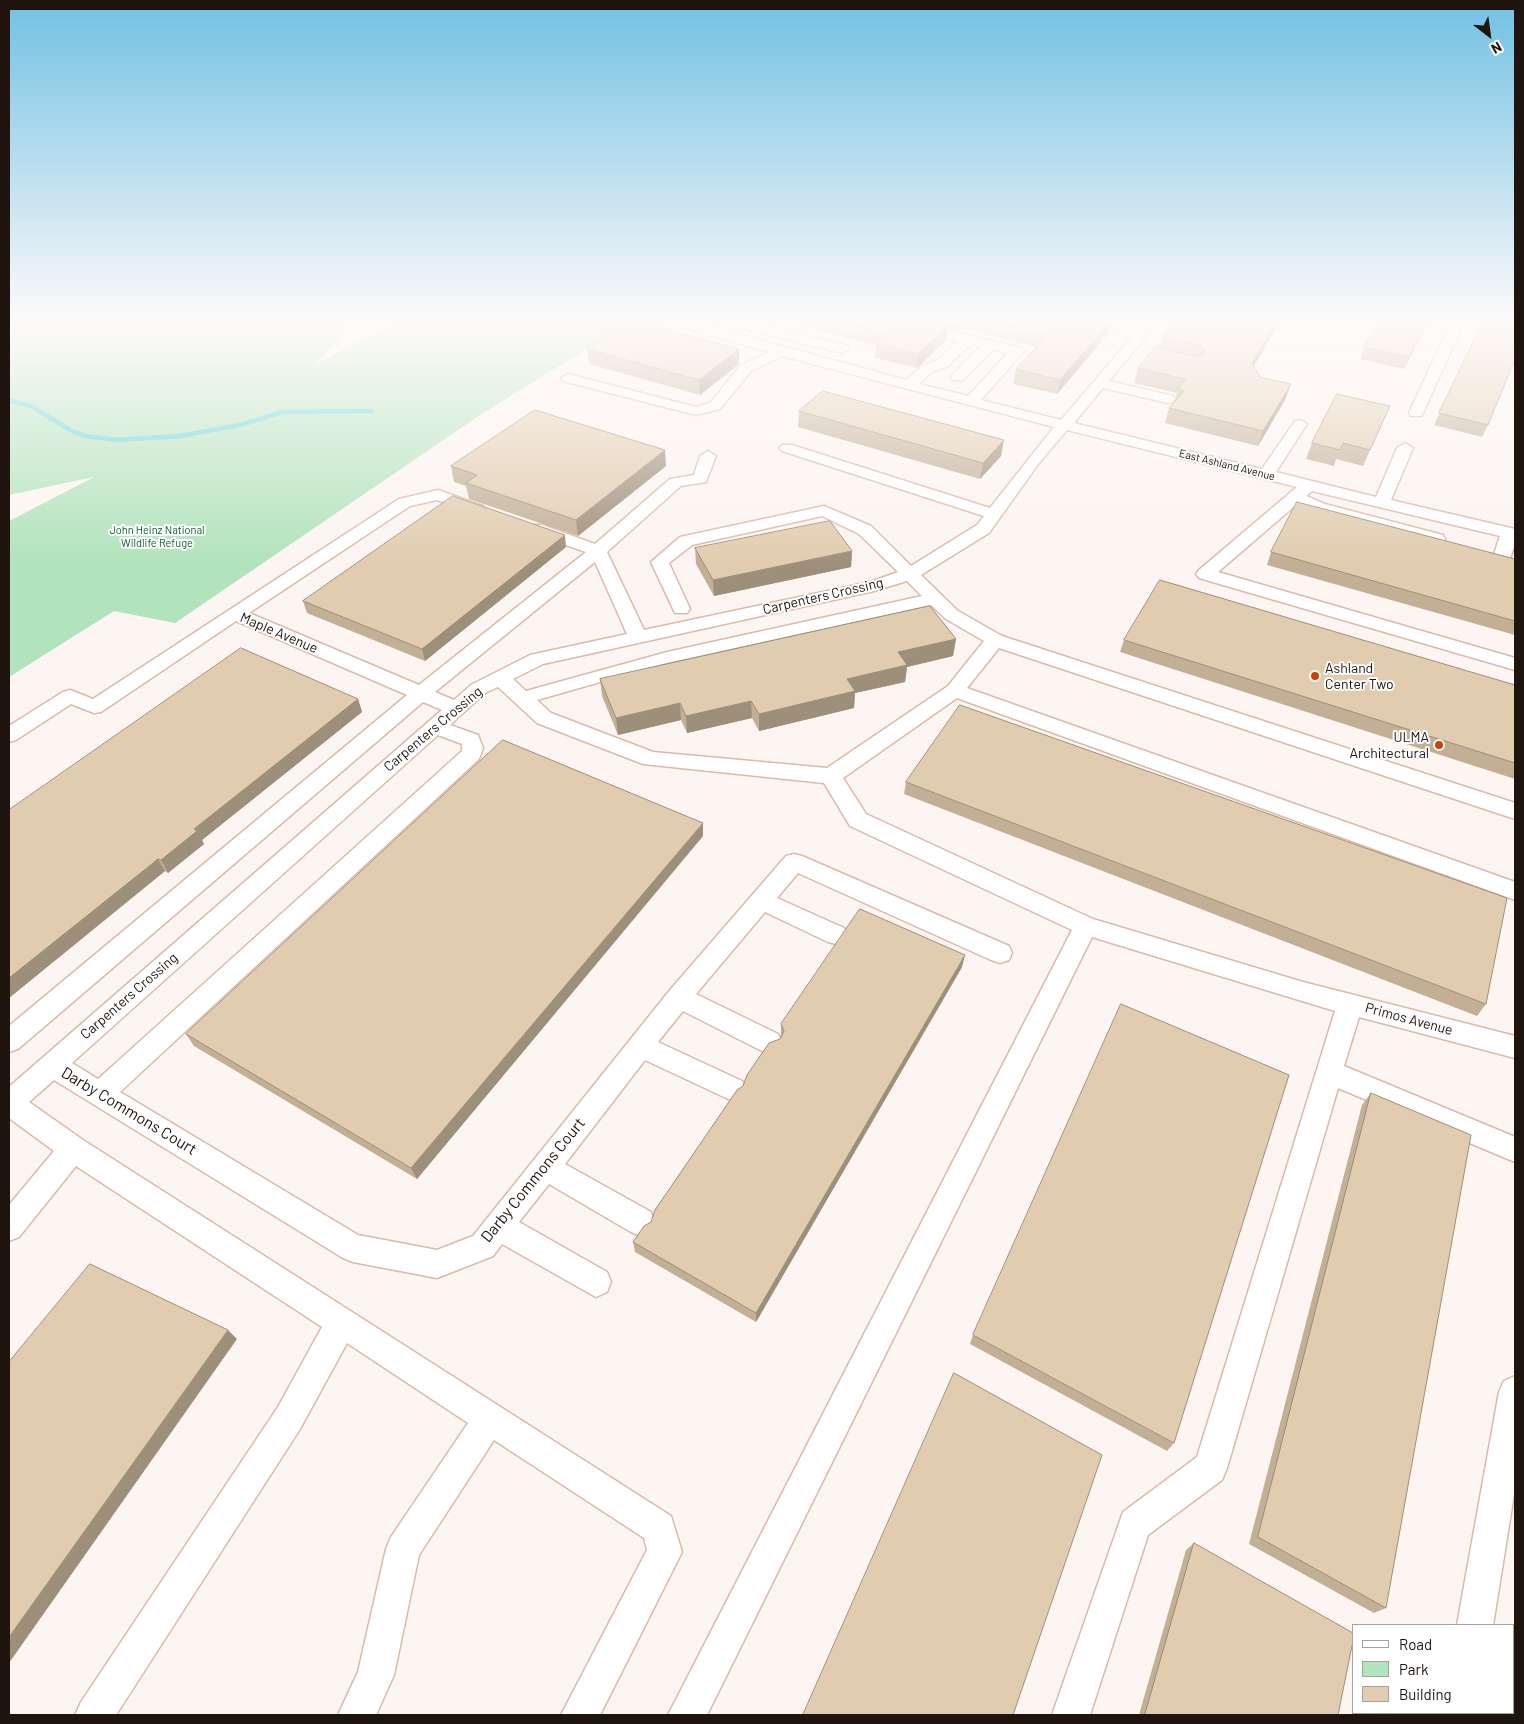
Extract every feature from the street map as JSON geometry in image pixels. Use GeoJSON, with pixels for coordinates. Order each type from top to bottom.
{"type":"FeatureCollection","features":[{"type":"Feature","properties":{"kind":"street"},"geometry":{"type":"LineString","coordinates":[[663,402],[696,411],[715,406],[718,402]]}},
{"type":"Feature","properties":{"kind":"street","name":"East Ashland Avenue"},"geometry":{"type":"LineString","coordinates":[[978,402],[1512,534]]}},
{"type":"Feature","properties":{"kind":"street","name":"Carpenters Crossing"},"geometry":{"type":"LineString","coordinates":[[9,1103],[478,689],[537,659],[874,586],[910,574],[984,529],[1018,480],[1084,402]]}},
{"type":"Feature","properties":{"kind":"street"},"geometry":{"type":"LineString","coordinates":[[1416,413],[1421,402]]}},
{"type":"Feature","properties":{"kind":"street"},"geometry":{"type":"LineString","coordinates":[[1267,474],[1300,424]]}},
{"type":"Feature","properties":{"kind":"street"},"geometry":{"type":"LineString","coordinates":[[786,448],[994,514]]}},
{"type":"Feature","properties":{"kind":"street"},"geometry":{"type":"LineString","coordinates":[[1382,502],[1405,448]]}},
{"type":"Feature","properties":{"kind":"street"},"geometry":{"type":"LineString","coordinates":[[9,1041],[421,693],[598,551],[676,482],[700,479],[708,456]]}},
{"type":"Feature","properties":{"kind":"street"},"geometry":{"type":"LineString","coordinates":[[1308,485],[1205,574],[1515,664]]}},
{"type":"Feature","properties":{"kind":"street","name":"Maple Avenue"},"geometry":{"type":"LineString","coordinates":[[235,614],[405,502],[438,495],[491,514]]}},
{"type":"Feature","properties":{"kind":"street"},"geometry":{"type":"LineString","coordinates":[[1294,497],[1319,507],[1454,544]]}},
{"type":"Feature","properties":{"kind":"street"},"geometry":{"type":"LineString","coordinates":[[680,609],[660,562],[686,541],[824,511],[865,530],[952,615],[995,640],[1515,811]]}},
{"type":"Feature","properties":{"kind":"street"},"geometry":{"type":"LineString","coordinates":[[518,523],[598,551],[637,636]]}},
{"type":"Feature","properties":{"kind":"street"},"geometry":{"type":"LineString","coordinates":[[1483,552],[1509,559],[1512,534]]}},
{"type":"Feature","properties":{"kind":"street"},"geometry":{"type":"LineString","coordinates":[[523,698],[587,677],[642,663],[910,605],[934,598]]}},
{"type":"Feature","properties":{"kind":"street"},"geometry":{"type":"LineString","coordinates":[[9,735],[70,696],[94,707],[235,614]]}},
{"type":"Feature","properties":{"kind":"street","name":"Maple Avenue"},"geometry":{"type":"LineString","coordinates":[[235,614],[455,708]]}},
{"type":"Feature","properties":{"kind":"street"},"geometry":{"type":"LineString","coordinates":[[500,678],[544,718],[650,759],[830,776],[955,690],[995,640]]}},
{"type":"Feature","properties":{"kind":"street"},"geometry":{"type":"LineString","coordinates":[[955,690],[1515,891]]}},
{"type":"Feature","properties":{"kind":"street"},"geometry":{"type":"LineString","coordinates":[[100,1094],[472,754],[471,740],[434,726]]}},
{"type":"Feature","properties":{"kind":"street","name":"Primos Avenue"},"geometry":{"type":"LineString","coordinates":[[830,776],[858,820],[1086,926],[1303,992],[1515,1047]]}},
{"type":"Feature","properties":{"kind":"street","name":"Darby Commons Court"},"geometry":{"type":"LineString","coordinates":[[52,1065],[352,1248],[437,1264],[483,1246],[679,997],[794,862],[1000,954]]}},
{"type":"Feature","properties":{"kind":"street"},"geometry":{"type":"LineString","coordinates":[[760,900],[836,934]]}},
{"type":"Feature","properties":{"kind":"street"},"geometry":{"type":"LineString","coordinates":[[686,1715],[1086,926]]}},
{"type":"Feature","properties":{"kind":"street"},"geometry":{"type":"LineString","coordinates":[[679,997],[769,1042]]}},
{"type":"Feature","properties":{"kind":"street"},"geometry":{"type":"LineString","coordinates":[[1071,1715],[1135,1524],[1210,1468],[1350,1004]]}},
{"type":"Feature","properties":{"kind":"street"},"geometry":{"type":"LineString","coordinates":[[641,1046],[732,1089]]}},
{"type":"Feature","properties":{"kind":"street"},"geometry":{"type":"LineString","coordinates":[[1329,1072],[1515,1150]]}},
{"type":"Feature","properties":{"kind":"street"},"geometry":{"type":"LineString","coordinates":[[9,1103],[73,1149],[659,1528],[665,1552],[580,1715]]}},
{"type":"Feature","properties":{"kind":"street"},"geometry":{"type":"LineString","coordinates":[[9,1227],[73,1149]]}},
{"type":"Feature","properties":{"kind":"street"},"geometry":{"type":"LineString","coordinates":[[545,1167],[641,1222]]}},
{"type":"Feature","properties":{"kind":"street"},"geometry":{"type":"LineString","coordinates":[[498,1226],[596,1282]]}},
{"type":"Feature","properties":{"kind":"street"},"geometry":{"type":"LineString","coordinates":[[94,1715],[290,1418],[341,1323]]}},
{"type":"Feature","properties":{"kind":"street"},"geometry":{"type":"LineString","coordinates":[[1475,1624],[1515,1392]]}},
{"type":"Feature","properties":{"kind":"street"},"geometry":{"type":"LineString","coordinates":[[357,1715],[376,1675],[403,1549],[489,1419]]}},
{"type":"Feature","properties":{"kind":"green space","name":"John Heinz National Wildlife Refuge"},"geometry":{"type":"Polygon","coordinates":[[[9,402],[500,402],[175,623],[114,611],[9,677],[9,521],[94,477],[9,495],[9,402]]]}},
{"type":"Feature","properties":{"kind":"building"},"geometry":{"type":"Polygon","coordinates":[[[809,402],[865,402],[1004,440],[983,463],[799,411],[809,402]]]}},
{"type":"Feature","properties":{"kind":"building"},"geometry":{"type":"Polygon","coordinates":[[[1174,402],[1280,402],[1263,431],[1169,408],[1174,402]]]}},
{"type":"Feature","properties":{"kind":"building"},"geometry":{"type":"Polygon","coordinates":[[[1333,402],[1374,402],[1390,406],[1370,450],[1343,443],[1340,450],[1312,443],[1333,402]]]}},
{"type":"Feature","properties":{"kind":"building"},"geometry":{"type":"Polygon","coordinates":[[[1444,402],[1497,402],[1488,425],[1439,413],[1444,402]]]}},
{"type":"Feature","properties":{"kind":"building"},"geometry":{"type":"Polygon","coordinates":[[[535,410],[665,450],[576,520],[466,483],[477,475],[451,466],[535,410]]]}},
{"type":"Feature","properties":{"kind":"building"},"geometry":{"type":"Polygon","coordinates":[[[453,496],[565,535],[422,649],[303,601],[453,496]]]}},
{"type":"Feature","properties":{"kind":"building"},"geometry":{"type":"Polygon","coordinates":[[[1297,502],[1515,559],[1515,621],[1271,552],[1297,502]]]}},
{"type":"Feature","properties":{"kind":"building"},"geometry":{"type":"Polygon","coordinates":[[[830,521],[852,551],[713,580],[695,548],[830,521]]]}},
{"type":"Feature","properties":{"kind":"building","name":"Ashland Center Two"},"geometry":{"type":"Polygon","coordinates":[[[1160,580],[1515,685],[1515,763],[1124,640],[1160,580]]]}},
{"type":"Feature","properties":{"kind":"building"},"geometry":{"type":"Polygon","coordinates":[[[930,606],[956,639],[898,652],[907,665],[847,679],[855,691],[759,714],[751,701],[686,716],[680,703],[616,718],[600,679],[930,606]]]}},
{"type":"Feature","properties":{"kind":"building"},"geometry":{"type":"Polygon","coordinates":[[[241,648],[358,699],[194,829],[197,831],[161,860],[158,859],[9,978],[9,810],[241,648]]]}},
{"type":"Feature","properties":{"kind":"building"},"geometry":{"type":"Polygon","coordinates":[[[960,705],[1507,898],[1486,1004],[906,782],[960,705]]]}},
{"type":"Feature","properties":{"kind":"building"},"geometry":{"type":"Polygon","coordinates":[[[503,740],[703,823],[411,1168],[186,1034],[503,740]]]}},
{"type":"Feature","properties":{"kind":"building"},"geometry":{"type":"Polygon","coordinates":[[[860,909],[965,955],[756,1313],[633,1242],[644,1226],[651,1222],[655,1210],[737,1090],[743,1086],[747,1075],[769,1043],[780,1039],[784,1031],[781,1024],[860,909]]]}},
{"type":"Feature","properties":{"kind":"building"},"geometry":{"type":"Polygon","coordinates":[[[1121,1004],[1289,1075],[1174,1443],[973,1335],[1121,1004]]]}},
{"type":"Feature","properties":{"kind":"building"},"geometry":{"type":"Polygon","coordinates":[[[1371,1093],[1471,1135],[1386,1608],[1258,1537],[1371,1093]]]}},
{"type":"Feature","properties":{"kind":"building"},"geometry":{"type":"Polygon","coordinates":[[[90,1264],[228,1330],[9,1637],[9,1362],[90,1264]]]}},
{"type":"Feature","properties":{"kind":"building"},"geometry":{"type":"Polygon","coordinates":[[[954,1373],[1102,1455],[1013,1715],[803,1715],[954,1373]]]}},
{"type":"Feature","properties":{"kind":"building"},"geometry":{"type":"Polygon","coordinates":[[[1194,1543],[1352,1632],[1352,1646],[1338,1715],[1145,1715],[1194,1543]]]}},
{"type":"Feature","properties":{"kind":"waterway"},"geometry":{"type":"LineString","coordinates":[[17,402],[33,407],[70,430],[85,436],[118,440],[180,436],[244,424],[282,412],[372,411]]}},
{"type":"Feature","properties":{"kind":"place","name":"Ashland Center Two"},"geometry":{"type":"Point","coordinates":[1315,676]}},
{"type":"Feature","properties":{"kind":"place","name":"ULMA Architectural"},"geometry":{"type":"Point","coordinates":[1439,745]}}]}
